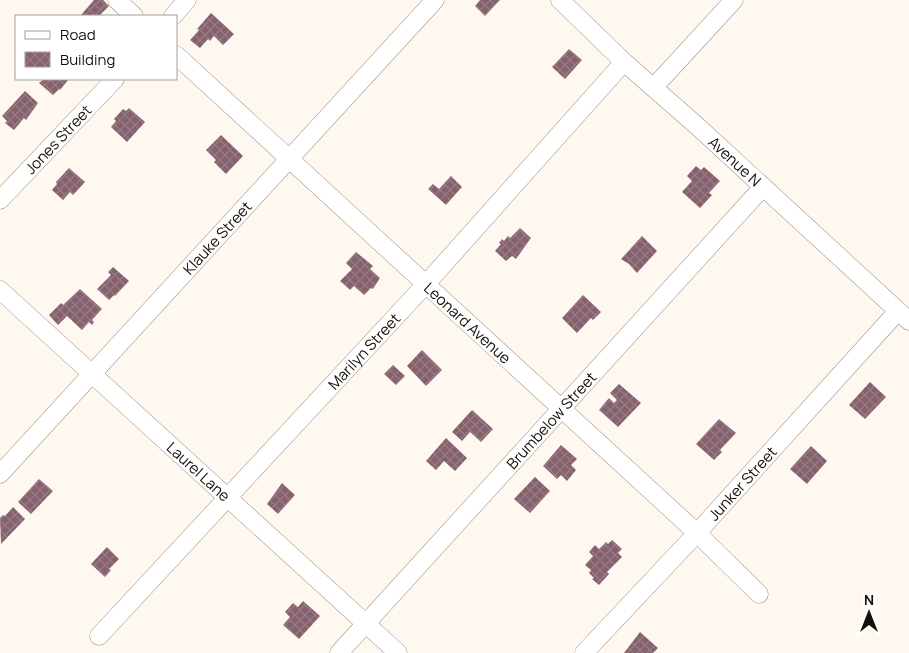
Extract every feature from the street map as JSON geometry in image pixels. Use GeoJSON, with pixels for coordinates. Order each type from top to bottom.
{"type":"FeatureCollection","features":[{"type":"Feature","properties":{"kind":"street"},"geometry":{"type":"LineString","coordinates":[[117,0],[133,15]]}},
{"type":"Feature","properties":{"kind":"street"},"geometry":{"type":"LineString","coordinates":[[174,15],[187,0]]}},
{"type":"Feature","properties":{"kind":"street","name":"Klauke Street"},"geometry":{"type":"LineString","coordinates":[[0,474],[435,0]]}},
{"type":"Feature","properties":{"kind":"street","name":"Avenue N"},"geometry":{"type":"LineString","coordinates":[[560,0],[624,62],[654,87],[903,316]]}},
{"type":"Feature","properties":{"kind":"street"},"geometry":{"type":"LineString","coordinates":[[654,87],[734,0]]}},
{"type":"Feature","properties":{"kind":"street","name":"Leonard Avenue"},"geometry":{"type":"LineString","coordinates":[[178,57],[697,533],[758,594]]}},
{"type":"Feature","properties":{"kind":"street","name":"Marilyn Street"},"geometry":{"type":"LineString","coordinates":[[99,636],[426,284],[624,62]]}},
{"type":"Feature","properties":{"kind":"street","name":"Jones Street"},"geometry":{"type":"LineString","coordinates":[[0,200],[114,80]]}},
{"type":"Feature","properties":{"kind":"street","name":"Brumbelow Street"},"geometry":{"type":"LineString","coordinates":[[339,653],[763,187]]}},
{"type":"Feature","properties":{"kind":"street","name":"Laurel Lane"},"geometry":{"type":"LineString","coordinates":[[0,290],[398,653]]}},
{"type":"Feature","properties":{"kind":"street","name":"Junker Street"},"geometry":{"type":"LineString","coordinates":[[584,653],[903,316]]}},
{"type":"Feature","properties":{"kind":"building"},"geometry":{"type":"Polygon","coordinates":[[[94,0],[103,0],[109,6],[100,15],[81,15],[94,0]]]}},
{"type":"Feature","properties":{"kind":"building"},"geometry":{"type":"Polygon","coordinates":[[[480,0],[500,0],[485,16],[475,6],[480,0]]]}},
{"type":"Feature","properties":{"kind":"building"},"geometry":{"type":"Polygon","coordinates":[[[211,13],[234,34],[223,45],[214,36],[210,41],[208,39],[200,48],[190,40],[211,13]]]}},
{"type":"Feature","properties":{"kind":"building"},"geometry":{"type":"Polygon","coordinates":[[[569,49],[582,60],[565,79],[552,67],[569,49]]]}},
{"type":"Feature","properties":{"kind":"building"},"geometry":{"type":"Polygon","coordinates":[[[43,80],[68,80],[53,95],[39,83],[43,80]]]}},
{"type":"Feature","properties":{"kind":"building"},"geometry":{"type":"Polygon","coordinates":[[[25,91],[38,103],[26,120],[24,118],[14,130],[5,123],[7,121],[2,116],[25,91]]]}},
{"type":"Feature","properties":{"kind":"building"},"geometry":{"type":"Polygon","coordinates":[[[129,108],[145,122],[127,142],[111,127],[116,121],[114,119],[123,109],[126,111],[129,108]]]}},
{"type":"Feature","properties":{"kind":"building"},"geometry":{"type":"Polygon","coordinates":[[[221,135],[243,156],[226,174],[214,162],[216,160],[206,150],[221,135]]]}},
{"type":"Feature","properties":{"kind":"building"},"geometry":{"type":"Polygon","coordinates":[[[696,166],[701,170],[704,167],[720,181],[709,193],[712,195],[700,208],[682,192],[692,181],[687,176],[696,166]]]}},
{"type":"Feature","properties":{"kind":"building"},"geometry":{"type":"Polygon","coordinates":[[[69,168],[85,182],[73,195],[70,192],[63,200],[52,190],[57,184],[56,182],[69,168]]]}},
{"type":"Feature","properties":{"kind":"building"},"geometry":{"type":"Polygon","coordinates":[[[451,176],[462,187],[446,205],[428,189],[433,184],[439,189],[451,176]]]}},
{"type":"Feature","properties":{"kind":"building"},"geometry":{"type":"Polygon","coordinates":[[[520,228],[531,238],[516,259],[512,256],[506,261],[495,251],[501,244],[499,243],[502,239],[504,241],[508,236],[510,238],[520,228]]]}},
{"type":"Feature","properties":{"kind":"building"},"geometry":{"type":"Polygon","coordinates":[[[642,236],[657,251],[637,273],[629,264],[621,259],[642,236]]]}},
{"type":"Feature","properties":{"kind":"building"},"geometry":{"type":"Polygon","coordinates":[[[356,252],[373,266],[370,269],[380,278],[373,289],[371,288],[364,295],[354,286],[350,290],[340,281],[352,269],[346,263],[356,252]]]}},
{"type":"Feature","properties":{"kind":"building"},"geometry":{"type":"Polygon","coordinates":[[[113,267],[129,281],[109,300],[97,289],[111,275],[108,272],[113,267]]]}},
{"type":"Feature","properties":{"kind":"building"},"geometry":{"type":"Polygon","coordinates":[[[80,289],[102,309],[92,320],[94,322],[92,325],[89,322],[82,330],[67,316],[58,325],[49,315],[80,289]]]}},
{"type":"Feature","properties":{"kind":"building"},"geometry":{"type":"Polygon","coordinates":[[[583,295],[601,312],[593,320],[591,318],[577,333],[562,318],[583,295]]]}},
{"type":"Feature","properties":{"kind":"building"},"geometry":{"type":"Polygon","coordinates":[[[422,350],[442,370],[426,386],[407,366],[422,350]]]}},
{"type":"Feature","properties":{"kind":"building"},"geometry":{"type":"Polygon","coordinates":[[[393,365],[405,376],[396,385],[384,374],[393,365]]]}},
{"type":"Feature","properties":{"kind":"building"},"geometry":{"type":"Polygon","coordinates":[[[870,382],[886,397],[865,419],[849,405],[870,382]]]}},
{"type":"Feature","properties":{"kind":"building"},"geometry":{"type":"Polygon","coordinates":[[[619,384],[641,403],[618,427],[599,410],[609,398],[614,403],[617,400],[610,393],[619,384]]]}},
{"type":"Feature","properties":{"kind":"building"},"geometry":{"type":"Polygon","coordinates":[[[472,410],[493,429],[481,442],[470,432],[462,441],[452,432],[472,410]]]}},
{"type":"Feature","properties":{"kind":"building"},"geometry":{"type":"Polygon","coordinates":[[[719,419],[736,433],[720,450],[722,452],[714,460],[696,444],[719,419]]]}},
{"type":"Feature","properties":{"kind":"building"},"geometry":{"type":"Polygon","coordinates":[[[446,438],[467,458],[455,471],[444,461],[436,470],[426,461],[446,438]]]}},
{"type":"Feature","properties":{"kind":"building"},"geometry":{"type":"Polygon","coordinates":[[[561,445],[577,459],[571,465],[576,470],[567,481],[561,475],[557,479],[543,466],[561,445]]]}},
{"type":"Feature","properties":{"kind":"building"},"geometry":{"type":"Polygon","coordinates":[[[811,446],[827,461],[807,484],[790,469],[811,446]]]}},
{"type":"Feature","properties":{"kind":"building"},"geometry":{"type":"Polygon","coordinates":[[[535,477],[550,491],[530,513],[514,499],[535,477]]]}},
{"type":"Feature","properties":{"kind":"building"},"geometry":{"type":"Polygon","coordinates":[[[39,479],[53,491],[31,514],[18,502],[39,479]]]}},
{"type":"Feature","properties":{"kind":"building"},"geometry":{"type":"Polygon","coordinates":[[[282,483],[295,495],[278,514],[267,504],[282,483]]]}},
{"type":"Feature","properties":{"kind":"building"},"geometry":{"type":"Polygon","coordinates":[[[13,507],[25,519],[1,544],[0,518],[3,515],[5,516],[13,507]]]}},
{"type":"Feature","properties":{"kind":"building"},"geometry":{"type":"Polygon","coordinates":[[[612,540],[622,549],[618,553],[622,557],[607,572],[609,574],[599,585],[592,579],[594,578],[589,573],[591,570],[585,565],[593,556],[589,552],[595,545],[599,549],[606,542],[608,544],[612,540]]]}},
{"type":"Feature","properties":{"kind":"building"},"geometry":{"type":"Polygon","coordinates":[[[107,547],[119,559],[109,569],[111,570],[105,577],[91,564],[107,547]]]}},
{"type":"Feature","properties":{"kind":"building"},"geometry":{"type":"Polygon","coordinates":[[[303,601],[320,616],[299,639],[283,625],[290,617],[285,612],[293,603],[298,607],[303,601]]]}},
{"type":"Feature","properties":{"kind":"building"},"geometry":{"type":"Polygon","coordinates":[[[640,632],[658,648],[653,653],[624,653],[640,632]]]}}]}
